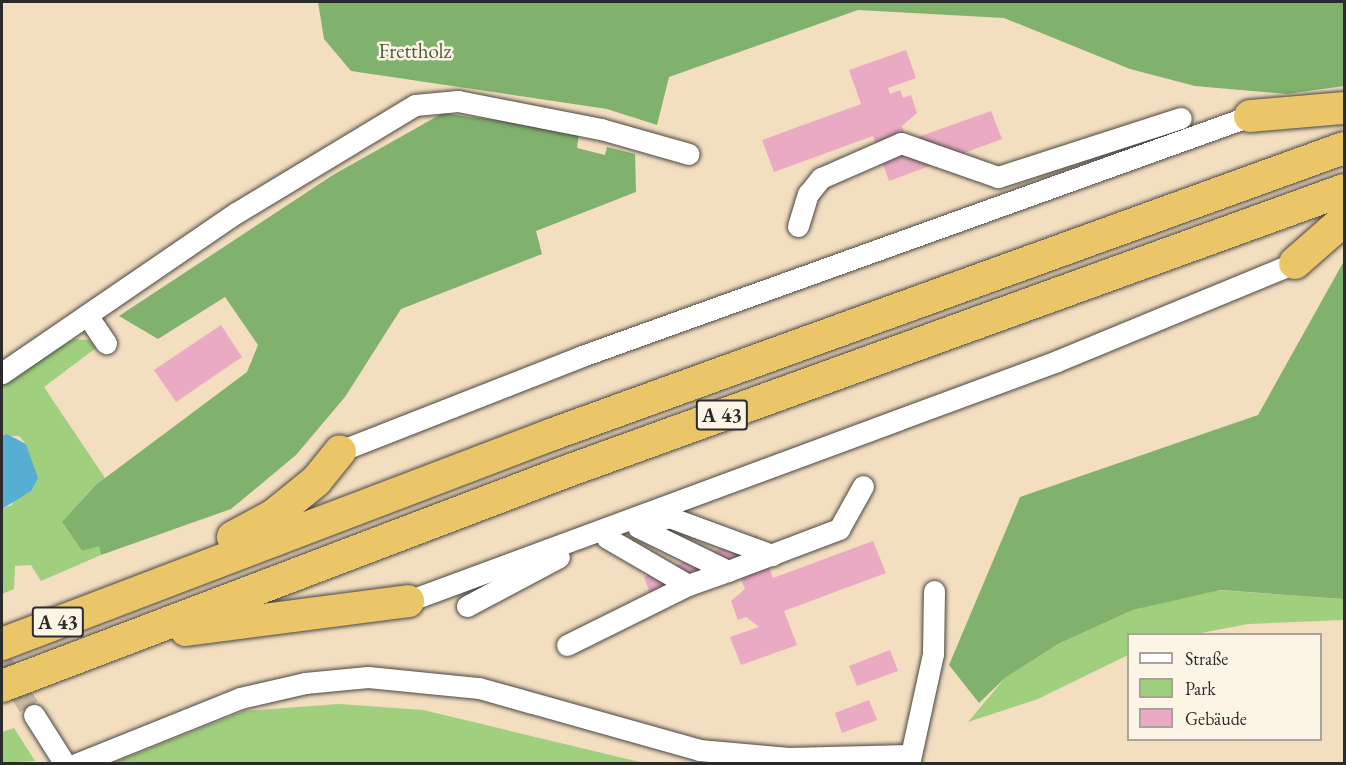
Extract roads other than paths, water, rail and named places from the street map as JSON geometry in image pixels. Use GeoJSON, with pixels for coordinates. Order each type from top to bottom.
{"type":"FeatureCollection","features":[{"type":"Feature","properties":{"kind":"highway"},"geometry":{"type":"LineString","coordinates":[[1250,116],[1344,108]]}},
{"type":"Feature","properties":{"kind":"highway","name":"A 43"},"geometry":{"type":"LineString","coordinates":[[2,644],[552,434],[1344,148]]}},
{"type":"Feature","properties":{"kind":"highway","name":"A 43"},"geometry":{"type":"LineString","coordinates":[[2,686],[102,646],[1344,190]]}},
{"type":"Feature","properties":{"kind":"highway"},"geometry":{"type":"LineString","coordinates":[[1295,263],[1344,220]]}},
{"type":"Feature","properties":{"kind":"highway"},"geometry":{"type":"LineString","coordinates":[[115,599],[274,515],[316,481],[340,451]]}},
{"type":"Feature","properties":{"kind":"highway"},"geometry":{"type":"LineString","coordinates":[[102,646],[258,617],[408,601]]}},
{"type":"Feature","properties":{"kind":"street"},"geometry":{"type":"LineString","coordinates":[[2,373],[236,213],[415,105],[458,101],[601,129],[689,154]]}},
{"type":"Feature","properties":{"kind":"street"},"geometry":{"type":"LineString","coordinates":[[340,451],[593,352],[1250,116]]}},
{"type":"Feature","properties":{"kind":"street"},"geometry":{"type":"LineString","coordinates":[[798,226],[808,194],[821,178],[901,142],[998,177],[1181,118]]}},
{"type":"Feature","properties":{"kind":"street"},"geometry":{"type":"LineString","coordinates":[[408,601],[1057,361],[1295,263]]}},
{"type":"Feature","properties":{"kind":"street"},"geometry":{"type":"LineString","coordinates":[[87,315],[106,343]]}},
{"type":"Feature","properties":{"kind":"street"},"geometry":{"type":"LineString","coordinates":[[567,645],[688,585],[839,529],[863,486]]}},
{"type":"Feature","properties":{"kind":"street"},"geometry":{"type":"LineString","coordinates":[[467,606],[565,554],[669,518],[772,555]]}},
{"type":"Feature","properties":{"kind":"street"},"geometry":{"type":"LineString","coordinates":[[638,527],[728,571]]}},
{"type":"Feature","properties":{"kind":"street"},"geometry":{"type":"LineString","coordinates":[[608,538],[688,585]]}},
{"type":"Feature","properties":{"kind":"street"},"geometry":{"type":"LineString","coordinates":[[76,764],[240,698],[305,683],[368,677],[479,688],[699,750],[789,758],[909,759],[933,654],[934,591]]}},
{"type":"Feature","properties":{"kind":"street"},"geometry":{"type":"LineString","coordinates":[[34,715],[65,764]]}},
{"type":"Feature","properties":{"kind":"water"},"geometry":{"type":"Polygon","coordinates":[[[7,434],[26,444],[38,478],[31,491],[2,509],[2,436],[7,434]]]}},
{"type":"Feature","properties":{"kind":"tunnel"},"geometry":{"type":"LineString","coordinates":[[2,662],[34,715]]}},
{"type":"Feature","properties":{"kind":"park label","name":"Frettholz"},"geometry":{"type":"Point","coordinates":[415,51]}}]}
